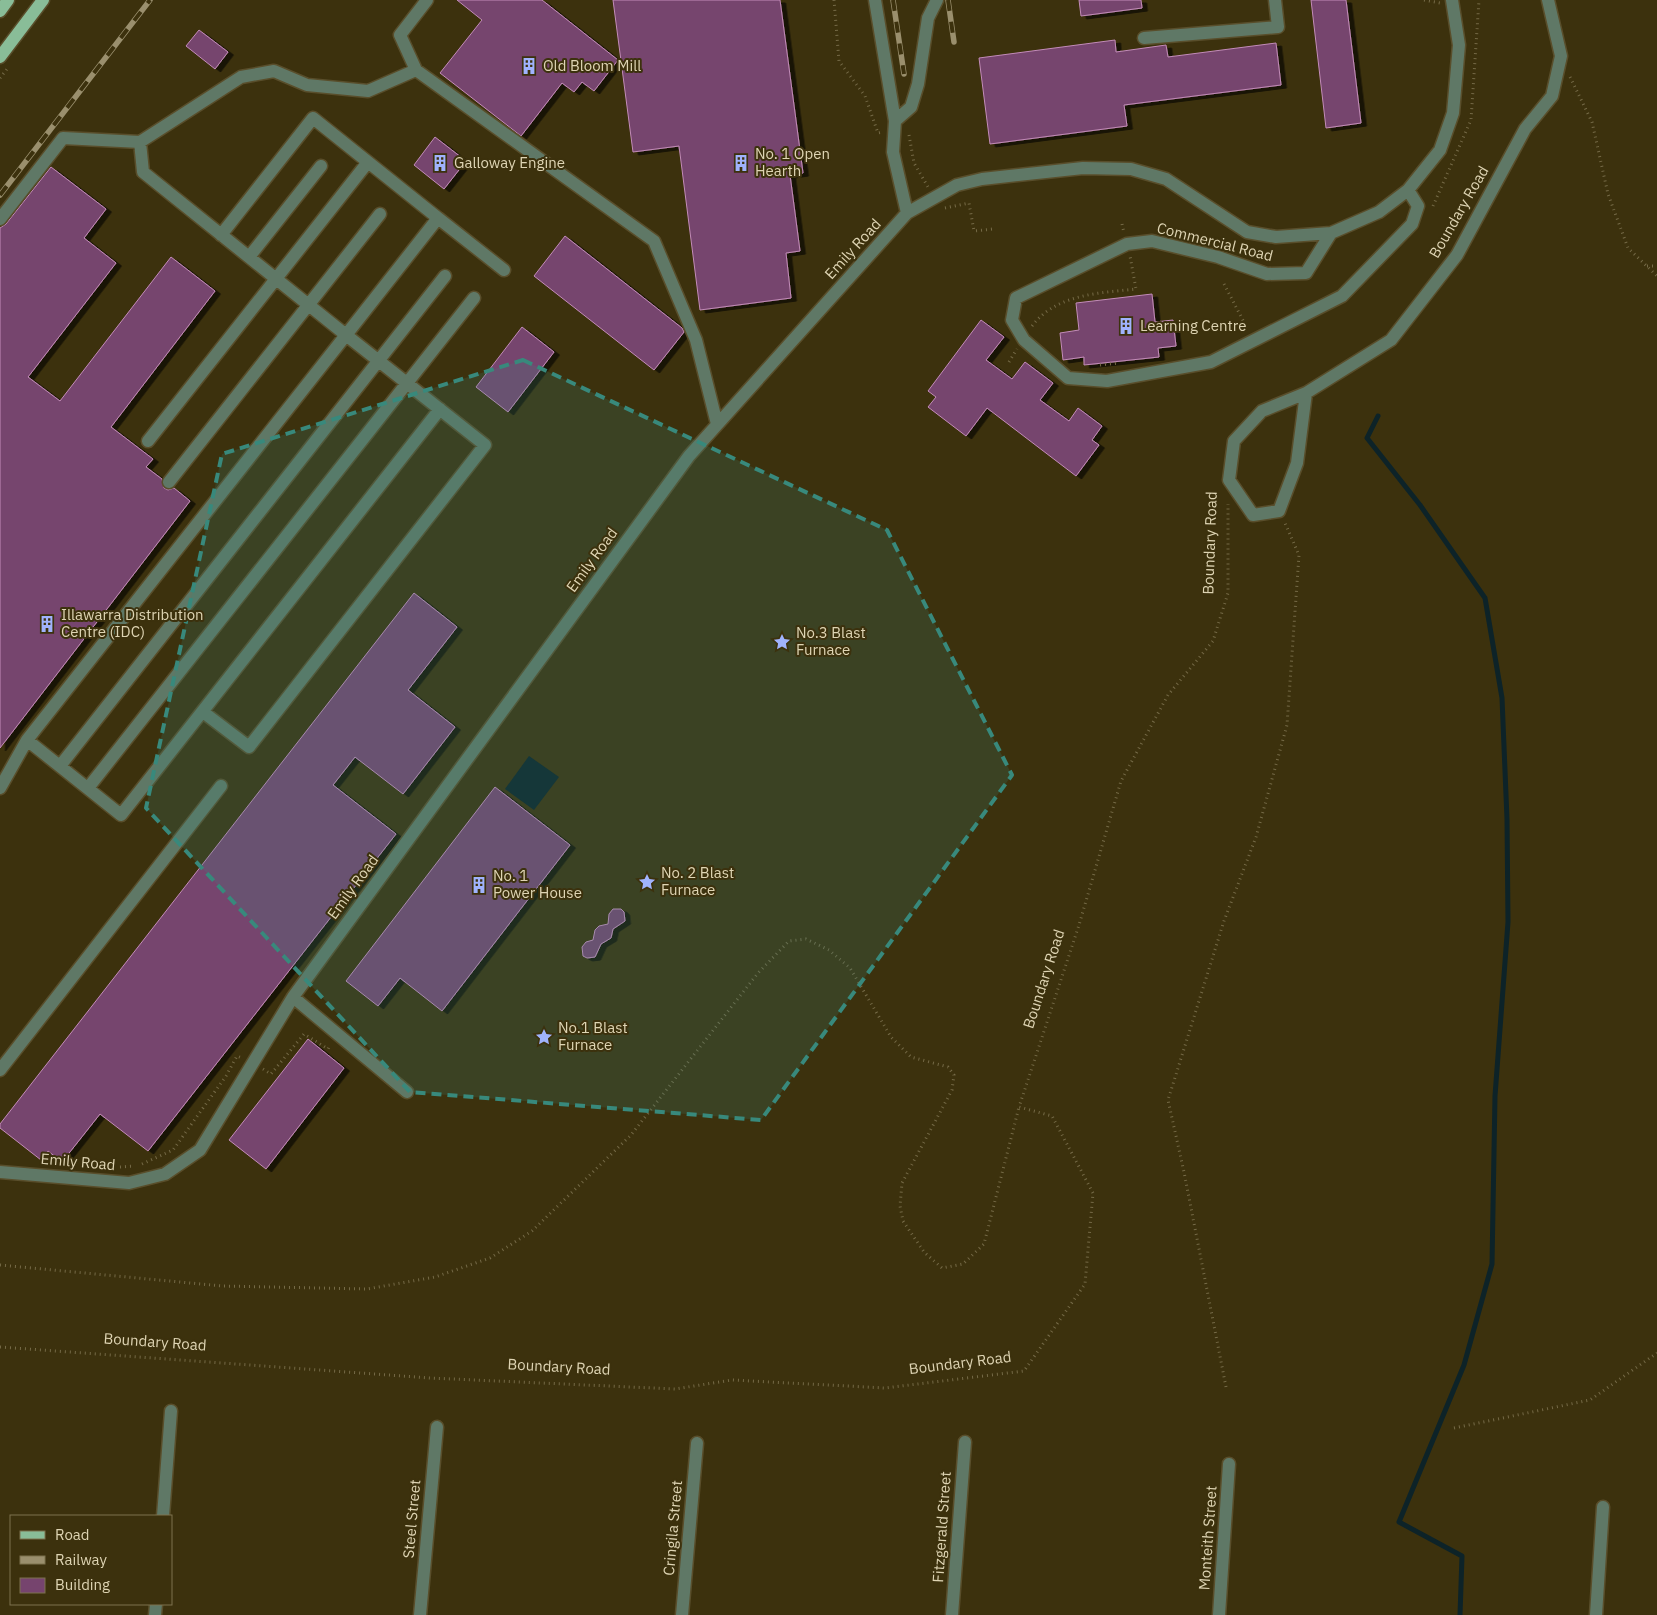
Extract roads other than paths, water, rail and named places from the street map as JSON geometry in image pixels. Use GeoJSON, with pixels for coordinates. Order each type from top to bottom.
{"type":"FeatureCollection","features":[{"type":"Feature","properties":{"kind":"main road"},"geometry":{"type":"LineString","coordinates":[[0,11],[8,0]]}},
{"type":"Feature","properties":{"kind":"main road"},"geometry":{"type":"LineString","coordinates":[[0,57],[43,0]]}},
{"type":"Feature","properties":{"kind":"street"},"geometry":{"type":"LineString","coordinates":[[427,0],[400,35],[416,70],[654,241],[696,340],[717,424]]}},
{"type":"Feature","properties":{"kind":"street"},"geometry":{"type":"LineString","coordinates":[[875,0],[895,121],[893,152],[907,213]]}},
{"type":"Feature","properties":{"kind":"street"},"geometry":{"type":"LineString","coordinates":[[895,121],[911,107],[918,84],[928,18],[937,0]]}},
{"type":"Feature","properties":{"kind":"street"},"geometry":{"type":"LineString","coordinates":[[1144,38],[1278,27],[1275,0]]}},
{"type":"Feature","properties":{"kind":"street"},"geometry":{"type":"LineString","coordinates":[[1331,233],[1379,212],[1408,190],[1440,150],[1453,113],[1459,45],[1452,0]]}},
{"type":"Feature","properties":{"kind":"street","name":"Boundary Road"},"geometry":{"type":"LineString","coordinates":[[1306,393],[1297,463],[1279,511],[1253,514],[1228,480],[1234,441],[1262,411],[1306,393],[1391,340],[1456,255],[1525,129],[1552,96],[1561,56],[1548,0]]}},
{"type":"Feature","properties":{"kind":"street"},"geometry":{"type":"LineString","coordinates":[[0,219],[63,138],[140,142],[241,78],[274,71],[307,84],[368,91],[416,70]]}},
{"type":"Feature","properties":{"kind":"street"},"geometry":{"type":"LineString","coordinates":[[221,235],[313,118],[504,270]]}},
{"type":"Feature","properties":{"kind":"street"},"geometry":{"type":"LineString","coordinates":[[140,142],[143,172],[485,445],[249,747],[203,712]]}},
{"type":"Feature","properties":{"kind":"street"},"geometry":{"type":"LineString","coordinates":[[148,441],[368,162]]}},
{"type":"Feature","properties":{"kind":"street"},"geometry":{"type":"LineString","coordinates":[[249,257],[321,166]]}},
{"type":"Feature","properties":{"kind":"street","name":"Emily Road"},"geometry":{"type":"LineString","coordinates":[[0,1172],[129,1183],[164,1174],[200,1150],[293,997],[688,456],[907,213],[958,185],[982,179],[1083,168],[1131,169],[1166,179],[1247,232],[1276,237],[1331,233]]}},
{"type":"Feature","properties":{"kind":"street","name":"Commercial Road"},"geometry":{"type":"LineString","coordinates":[[1331,233],[1306,273],[1267,274],[1218,257],[1152,241],[1127,244],[1016,298],[1012,320],[1024,340],[1068,378],[1107,381],[1211,362],[1342,296],[1412,224],[1418,206],[1408,190]]}},
{"type":"Feature","properties":{"kind":"street"},"geometry":{"type":"LineString","coordinates":[[169,482],[380,214]]}},
{"type":"Feature","properties":{"kind":"street"},"geometry":{"type":"LineString","coordinates":[[0,788],[27,740],[438,218]]}},
{"type":"Feature","properties":{"kind":"street"},"geometry":{"type":"LineString","coordinates":[[60,766],[445,276]]}},
{"type":"Feature","properties":{"kind":"street"},"geometry":{"type":"LineString","coordinates":[[88,788],[474,298]]}},
{"type":"Feature","properties":{"kind":"street"},"geometry":{"type":"LineString","coordinates":[[27,740],[121,815],[440,410]]}},
{"type":"Feature","properties":{"kind":"street"},"geometry":{"type":"LineString","coordinates":[[0,1070],[221,786]]}},
{"type":"Feature","properties":{"kind":"street"},"geometry":{"type":"LineString","coordinates":[[293,997],[407,1092]]}},
{"type":"Feature","properties":{"kind":"street"},"geometry":{"type":"LineString","coordinates":[[163,1515],[171,1411]]}},
{"type":"Feature","properties":{"kind":"street","name":"Steel Street"},"geometry":{"type":"LineString","coordinates":[[420,1615],[437,1427]]}},
{"type":"Feature","properties":{"kind":"street","name":"Fitzgerald Street"},"geometry":{"type":"LineString","coordinates":[[952,1615],[965,1442]]}},
{"type":"Feature","properties":{"kind":"street","name":"Cringila Street"},"geometry":{"type":"LineString","coordinates":[[682,1615],[697,1443]]}},
{"type":"Feature","properties":{"kind":"street","name":"Monteith Street"},"geometry":{"type":"LineString","coordinates":[[1219,1615],[1229,1464]]}},
{"type":"Feature","properties":{"kind":"street"},"geometry":{"type":"LineString","coordinates":[[1596,1615],[1604,1508]]}},
{"type":"Feature","properties":{"kind":"water"},"geometry":{"type":"Polygon","coordinates":[[[529,756],[559,777],[534,810],[505,789],[529,756]]]}},
{"type":"Feature","properties":{"kind":"waterway"},"geometry":{"type":"LineString","coordinates":[[1378,416],[1367,438],[1420,505],[1485,598],[1502,698],[1507,819],[1508,922],[1495,1096],[1492,1264],[1464,1365],[1399,1522],[1462,1556],[1460,1615]]}},
{"type":"Feature","properties":{"kind":"railway"},"geometry":{"type":"LineString","coordinates":[[0,195],[150,0]]}},
{"type":"Feature","properties":{"kind":"railway"},"geometry":{"type":"LineString","coordinates":[[893,0],[904,74]]}},
{"type":"Feature","properties":{"kind":"railway"},"geometry":{"type":"LineString","coordinates":[[948,0],[954,42]]}},
{"type":"Feature","properties":{"kind":"place","name":"Old Bloom Mill"},"geometry":{"type":"Point","coordinates":[529,66]}},
{"type":"Feature","properties":{"kind":"place","name":"Galloway Engine"},"geometry":{"type":"Point","coordinates":[440,163]}},
{"type":"Feature","properties":{"kind":"place","name":"No. 1 Open Hearth"},"geometry":{"type":"Point","coordinates":[741,163]}},
{"type":"Feature","properties":{"kind":"place","name":"Learning Centre"},"geometry":{"type":"Point","coordinates":[1126,326]}},
{"type":"Feature","properties":{"kind":"place","name":"Illawarra Distribution Centre (IDC)"},"geometry":{"type":"Point","coordinates":[47,624]}},
{"type":"Feature","properties":{"kind":"place","name":"No.3 Blast Furnace"},"geometry":{"type":"Point","coordinates":[782,642]}},
{"type":"Feature","properties":{"kind":"place","name":"No. 2 Blast Furnace"},"geometry":{"type":"Point","coordinates":[647,882]}},
{"type":"Feature","properties":{"kind":"place","name":"No. 1 Power House"},"geometry":{"type":"Point","coordinates":[479,885]}},
{"type":"Feature","properties":{"kind":"place","name":"No.1 Blast Furnace"},"geometry":{"type":"Point","coordinates":[544,1037]}}]}
